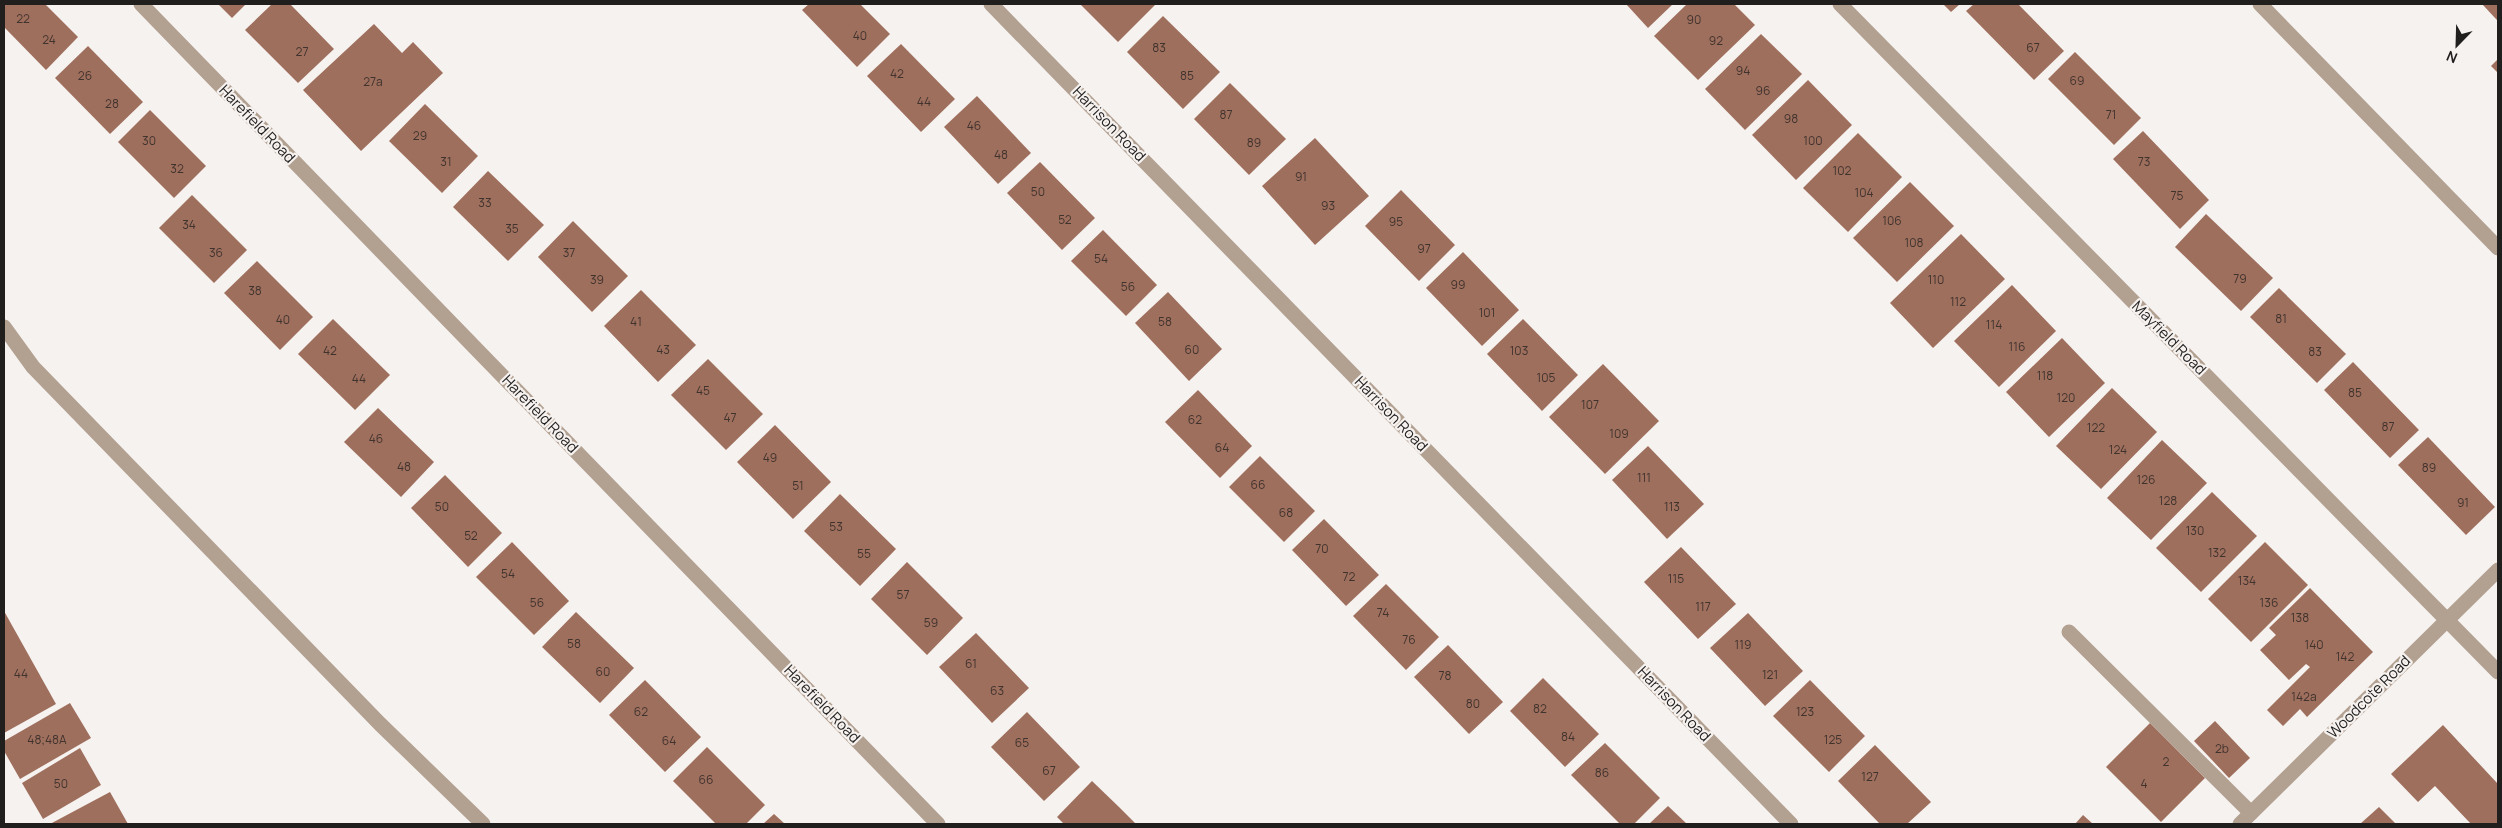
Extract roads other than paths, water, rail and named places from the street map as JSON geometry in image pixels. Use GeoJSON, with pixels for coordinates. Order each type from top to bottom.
{"type":"FeatureCollection","features":[{"type":"Feature","properties":{"kind":"street","name":"Harefield Road"},"geometry":{"type":"LineString","coordinates":[[141,4],[938,824]]}},
{"type":"Feature","properties":{"kind":"street","name":"Harrison Road"},"geometry":{"type":"LineString","coordinates":[[991,4],[1791,824]]}},
{"type":"Feature","properties":{"kind":"street","name":"Mayfield Road"},"geometry":{"type":"LineString","coordinates":[[1840,4],[2498,672]]}},
{"type":"Feature","properties":{"kind":"street"},"geometry":{"type":"LineString","coordinates":[[2260,4],[2498,248]]}},
{"type":"Feature","properties":{"kind":"street"},"geometry":{"type":"LineString","coordinates":[[4,327],[33,367],[380,724],[484,824]]}},
{"type":"Feature","properties":{"kind":"street","name":"Woodcote Road"},"geometry":{"type":"LineString","coordinates":[[2240,824],[2498,570]]}},
{"type":"Feature","properties":{"kind":"street"},"geometry":{"type":"LineString","coordinates":[[2069,632],[2251,813]]}}]}
